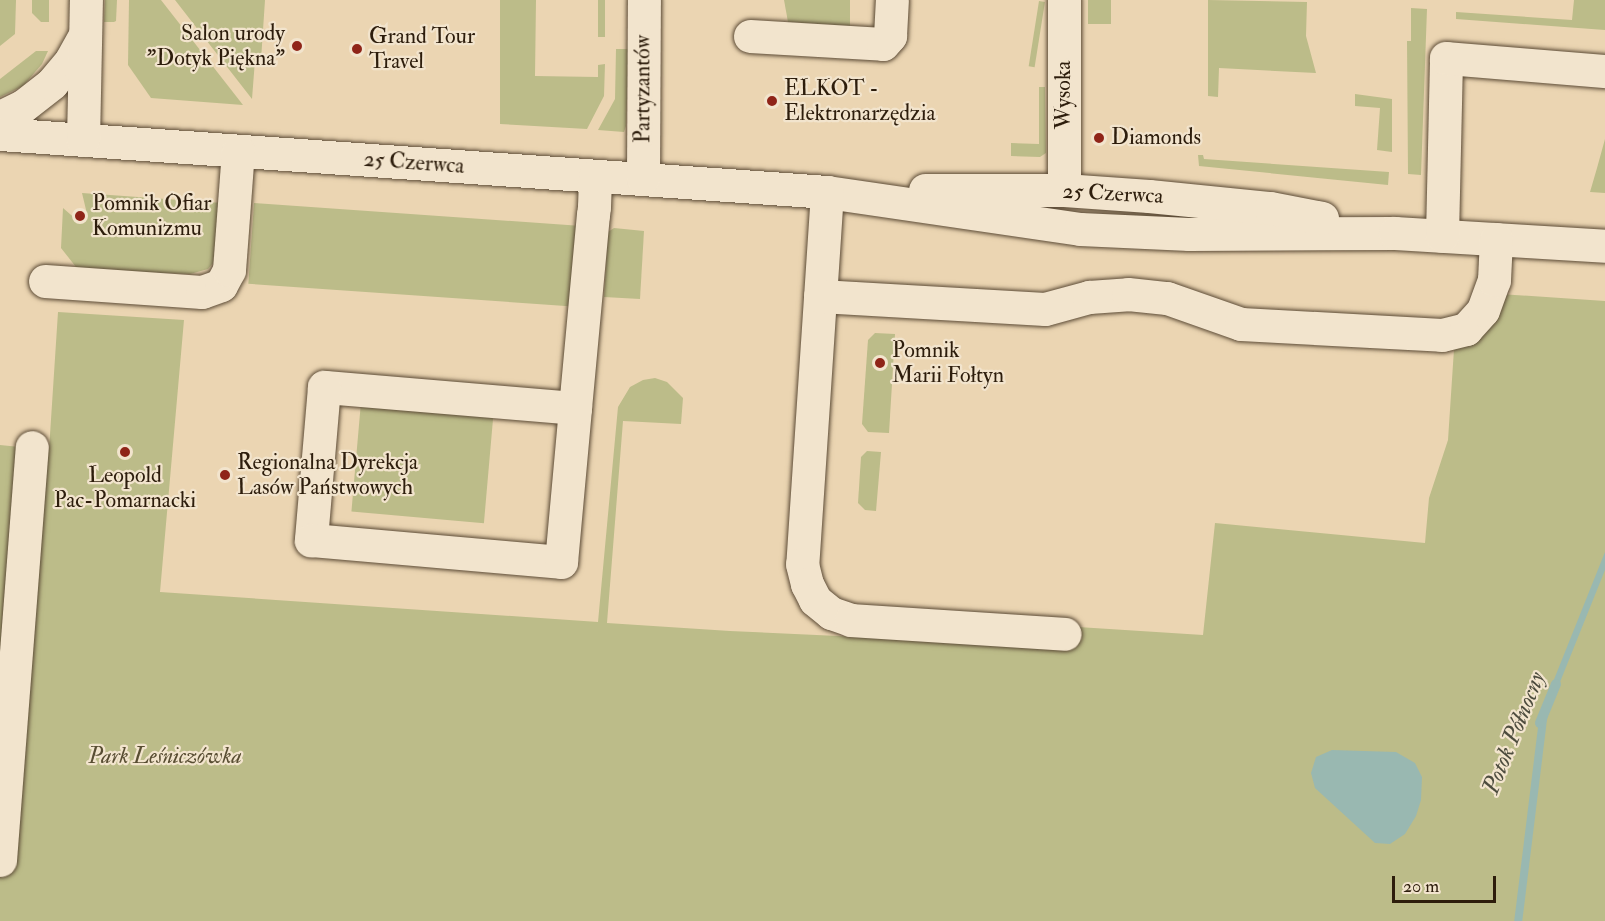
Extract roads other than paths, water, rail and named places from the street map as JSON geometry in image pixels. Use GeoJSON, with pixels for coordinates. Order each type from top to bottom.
{"type":"FeatureCollection","features":[{"type":"Feature","properties":{"kind":"street"},"geometry":{"type":"LineString","coordinates":[[83,140],[86,0]]}},
{"type":"Feature","properties":{"kind":"street","name":"Partyzantów"},"geometry":{"type":"LineString","coordinates":[[643,178],[644,0]]}},
{"type":"Feature","properties":{"kind":"street"},"geometry":{"type":"LineString","coordinates":[[750,36],[883,44],[890,36],[892,0]]}},
{"type":"Feature","properties":{"kind":"street","name":"Wysoka"},"geometry":{"type":"LineString","coordinates":[[1064,0],[1064,190]]}},
{"type":"Feature","properties":{"kind":"street"},"geometry":{"type":"LineString","coordinates":[[0,117],[22,106],[52,83],[71,60],[85,35]]}},
{"type":"Feature","properties":{"kind":"street"},"geometry":{"type":"LineString","coordinates":[[1442,236],[1446,58],[1605,71]]}},
{"type":"Feature","properties":{"kind":"street","name":"25 Czerwca"},"geometry":{"type":"LineString","coordinates":[[0,134],[827,192],[1080,229],[1189,234],[1395,233],[1605,246]]}},
{"type":"Feature","properties":{"kind":"street"},"geometry":{"type":"LineString","coordinates":[[45,281],[202,292],[221,285],[229,270],[238,151]]}},
{"type":"Feature","properties":{"kind":"street"},"geometry":{"type":"LineString","coordinates":[[575,408],[324,387],[311,540],[561,562],[575,408],[595,176]]}},
{"type":"Feature","properties":{"kind":"street","name":"25 Czerwca"},"geometry":{"type":"LineString","coordinates":[[827,192],[1064,190],[1207,200],[1260,207],[1395,233]]}},
{"type":"Feature","properties":{"kind":"street"},"geometry":{"type":"LineString","coordinates":[[827,192],[802,564],[807,585],[815,600],[831,613],[851,620],[1065,634]]}},
{"type":"Feature","properties":{"kind":"street"},"geometry":{"type":"LineString","coordinates":[[820,296],[1045,309],[1089,297],[1128,294],[1167,298],[1241,324],[1442,335],[1466,329],[1484,310],[1494,280],[1496,239]]}},
{"type":"Feature","properties":{"kind":"street"},"geometry":{"type":"LineString","coordinates":[[0,860],[33,447]]}},
{"type":"Feature","properties":{"kind":"water"},"geometry":{"type":"Polygon","coordinates":[[[1605,552],[1605,570],[1554,697],[1547,697],[1605,552]]]}},
{"type":"Feature","properties":{"kind":"water"},"geometry":{"type":"Polygon","coordinates":[[[1540,711],[1548,712],[1522,921],[1514,921],[1540,711]]]}},
{"type":"Feature","properties":{"kind":"water"},"geometry":{"type":"Polygon","coordinates":[[[1332,750],[1396,752],[1415,763],[1422,777],[1421,800],[1416,816],[1405,834],[1390,844],[1375,843],[1315,788],[1311,773],[1316,757],[1332,750]]]}},
{"type":"Feature","properties":{"kind":"waterway","name":"Potok Północny"},"geometry":{"type":"LineString","coordinates":[[1540,723],[1556,684]]}},
{"type":"Feature","properties":{"kind":"place","name":"Salon urody \"Dotyk Piękna\""},"geometry":{"type":"Point","coordinates":[297,46]}},
{"type":"Feature","properties":{"kind":"place","name":"Grand Tour Travel"},"geometry":{"type":"Point","coordinates":[357,49]}},
{"type":"Feature","properties":{"kind":"place","name":"ELKOT - Elektronarzędzia"},"geometry":{"type":"Point","coordinates":[772,101]}},
{"type":"Feature","properties":{"kind":"place","name":"Diamonds"},"geometry":{"type":"Point","coordinates":[1099,138]}},
{"type":"Feature","properties":{"kind":"place","name":"Pomnik Ofiar Komunizmu"},"geometry":{"type":"Point","coordinates":[80,216]}},
{"type":"Feature","properties":{"kind":"place","name":"Pomnik Marii Fołtyn"},"geometry":{"type":"Point","coordinates":[880,363]}},
{"type":"Feature","properties":{"kind":"place","name":"Leopold Pac-Pomarnacki"},"geometry":{"type":"Point","coordinates":[125,452]}},
{"type":"Feature","properties":{"kind":"place","name":"Regionalna Dyrekcja Lasów Państwowych"},"geometry":{"type":"Point","coordinates":[225,475]}},
{"type":"Feature","properties":{"kind":"park label","name":"Park Leśniczówka"},"geometry":{"type":"Point","coordinates":[165,757]}}]}
